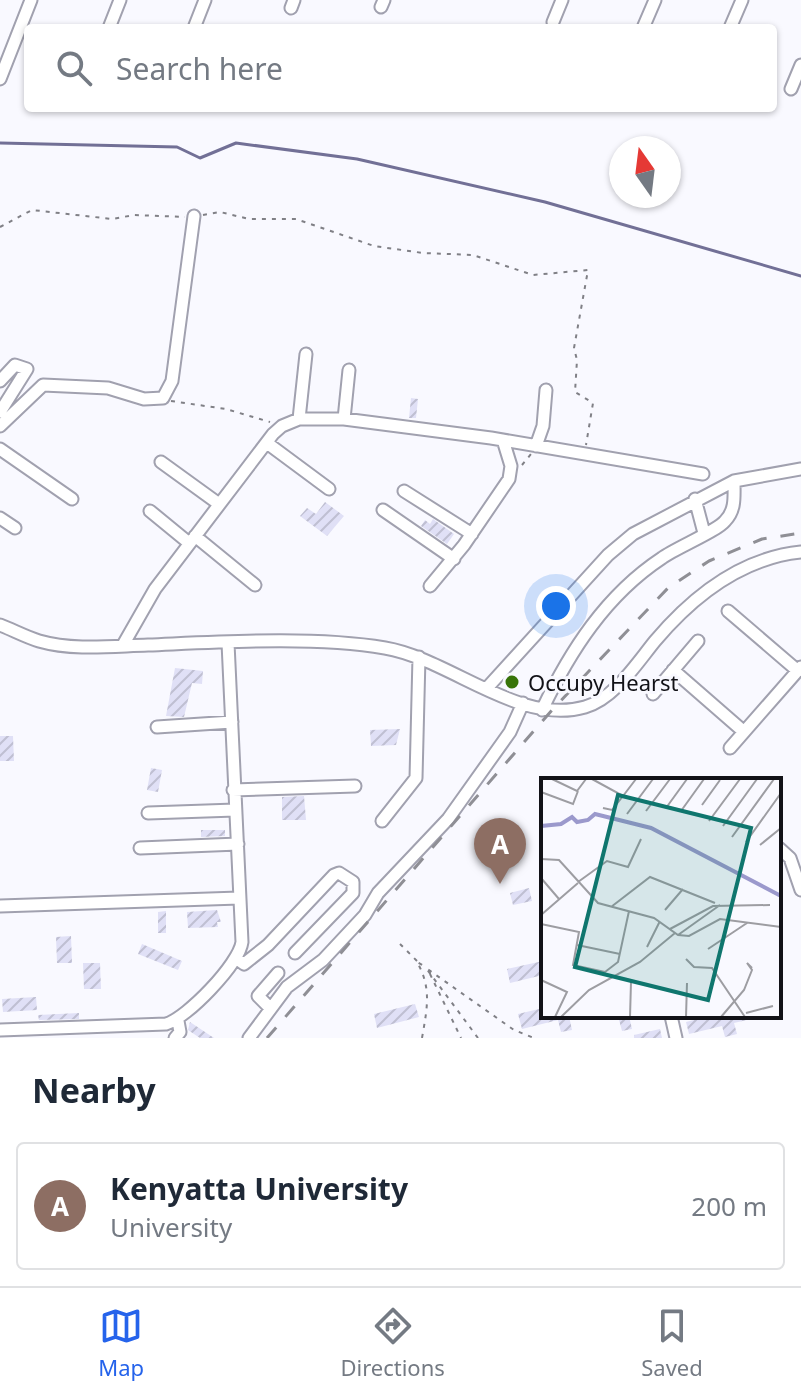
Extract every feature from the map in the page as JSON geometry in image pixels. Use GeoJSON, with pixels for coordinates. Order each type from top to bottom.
{"type":"FeatureCollection","features":[{"type":"Feature","properties":{"kind":"street"},"geometry":{"type":"LineString","coordinates":[[0,79],[31,0]]}},
{"type":"Feature","properties":{"kind":"street"},"geometry":{"type":"LineString","coordinates":[[111,24],[120,0]]}},
{"type":"Feature","properties":{"kind":"street"},"geometry":{"type":"LineString","coordinates":[[196,24],[205,0]]}},
{"type":"Feature","properties":{"kind":"street"},"geometry":{"type":"LineString","coordinates":[[553,22],[562,0]]}},
{"type":"Feature","properties":{"kind":"street"},"geometry":{"type":"LineString","coordinates":[[645,24],[655,0]]}},
{"type":"Feature","properties":{"kind":"street"},"geometry":{"type":"LineString","coordinates":[[732,24],[742,0]]}},
{"type":"Feature","properties":{"kind":"street"},"geometry":{"type":"LineString","coordinates":[[791,89],[801,65]]}},
{"type":"Feature","properties":{"kind":"street"},"geometry":{"type":"LineString","coordinates":[[0,426],[43,385],[108,388],[144,399],[163,398],[172,381],[194,216]]}},
{"type":"Feature","properties":{"kind":"street"},"geometry":{"type":"LineString","coordinates":[[299,419],[306,354]]}},
{"type":"Feature","properties":{"kind":"street"},"geometry":{"type":"LineString","coordinates":[[0,381],[15,365],[28,371],[0,412]]}},
{"type":"Feature","properties":{"kind":"street"},"geometry":{"type":"LineString","coordinates":[[344,419],[349,370]]}},
{"type":"Feature","properties":{"kind":"street"},"geometry":{"type":"LineString","coordinates":[[536,446],[543,426],[546,390]]}},
{"type":"Feature","properties":{"kind":"street"},"geometry":{"type":"LineString","coordinates":[[123,645],[145,604],[219,504],[282,426],[299,419],[344,419],[503,440],[703,474]]}},
{"type":"Feature","properties":{"kind":"street"},"geometry":{"type":"LineString","coordinates":[[430,586],[454,559],[512,473],[503,440]]}},
{"type":"Feature","properties":{"kind":"street"},"geometry":{"type":"LineString","coordinates":[[267,443],[329,489]]}},
{"type":"Feature","properties":{"kind":"street"},"geometry":{"type":"LineString","coordinates":[[0,449],[72,499]]}},
{"type":"Feature","properties":{"kind":"street"},"geometry":{"type":"LineString","coordinates":[[161,462],[219,504]]}},
{"type":"Feature","properties":{"kind":"street"},"geometry":{"type":"LineString","coordinates":[[487,688],[623,541],[695,499],[734,481],[801,469]]}},
{"type":"Feature","properties":{"kind":"street"},"geometry":{"type":"LineString","coordinates":[[542,710],[581,640],[611,598],[658,560],[721,526],[733,511],[734,481]]}},
{"type":"Feature","properties":{"kind":"street"},"geometry":{"type":"LineString","coordinates":[[404,491],[472,534]]}},
{"type":"Feature","properties":{"kind":"street"},"geometry":{"type":"LineString","coordinates":[[695,499],[704,533]]}},
{"type":"Feature","properties":{"kind":"street"},"geometry":{"type":"LineString","coordinates":[[383,510],[454,559]]}},
{"type":"Feature","properties":{"kind":"street"},"geometry":{"type":"LineString","coordinates":[[150,511],[255,585]]}},
{"type":"Feature","properties":{"kind":"street"},"geometry":{"type":"LineString","coordinates":[[0,518],[15,528]]}},
{"type":"Feature","properties":{"kind":"street"},"geometry":{"type":"LineString","coordinates":[[0,625],[41,641],[75,646],[228,643],[381,647],[419,657],[542,710],[587,707],[603,698],[668,626],[740,568],[768,557],[801,552]]}},
{"type":"Feature","properties":{"kind":"street"},"geometry":{"type":"LineString","coordinates":[[728,611],[799,669],[730,748]]}},
{"type":"Feature","properties":{"kind":"street"},"geometry":{"type":"LineString","coordinates":[[653,694],[698,641]]}},
{"type":"Feature","properties":{"kind":"street"},"geometry":{"type":"LineString","coordinates":[[0,1030],[130,1028],[178,1021],[237,959],[242,942],[228,643]]}},
{"type":"Feature","properties":{"kind":"street"},"geometry":{"type":"LineString","coordinates":[[382,821],[416,778],[419,657]]}},
{"type":"Feature","properties":{"kind":"street"},"geometry":{"type":"LineString","coordinates":[[673,670],[743,731]]}},
{"type":"Feature","properties":{"kind":"street"},"geometry":{"type":"LineString","coordinates":[[249,1038],[287,987],[323,960],[365,915],[378,893],[448,819],[510,732],[523,703]]}},
{"type":"Feature","properties":{"kind":"street"},"geometry":{"type":"LineString","coordinates":[[157,727],[232,722]]}},
{"type":"Feature","properties":{"kind":"street"},"geometry":{"type":"LineString","coordinates":[[233,790],[355,786]]}},
{"type":"Feature","properties":{"kind":"street"},"geometry":{"type":"LineString","coordinates":[[148,813],[235,810]]}},
{"type":"Feature","properties":{"kind":"street"},"geometry":{"type":"LineString","coordinates":[[140,848],[238,844]]}},
{"type":"Feature","properties":{"kind":"street"},"geometry":{"type":"LineString","coordinates":[[781,850],[790,858],[801,890]]}},
{"type":"Feature","properties":{"kind":"street"},"geometry":{"type":"LineString","coordinates":[[237,959],[244,964],[261,952],[334,875],[339,873],[353,882],[353,893],[295,953]]}},
{"type":"Feature","properties":{"kind":"street"},"geometry":{"type":"LineString","coordinates":[[0,906],[239,898]]}},
{"type":"Feature","properties":{"kind":"street"},"geometry":{"type":"LineString","coordinates":[[270,1008],[258,996],[278,973]]}},
{"type":"Feature","properties":{"kind":"street"},"geometry":{"type":"LineString","coordinates":[[671,1018],[676,1038]]}},
{"type":"Feature","properties":{"kind":"street"},"geometry":{"type":"LineString","coordinates":[[175,1038],[180,1032],[178,1021]]}},
{"type":"Feature","properties":{"kind":"path"},"geometry":{"type":"LineString","coordinates":[[0,227],[32,210],[112,219],[134,215],[194,216],[220,212],[249,219],[296,219],[374,246],[423,253],[473,255],[533,275],[588,270],[574,348],[577,360],[575,392],[593,401],[589,435],[583,452]]}},
{"type":"Feature","properties":{"kind":"path"},"geometry":{"type":"LineString","coordinates":[[163,398],[181,404],[226,409],[282,426]]}},
{"type":"Feature","properties":{"kind":"path"},"geometry":{"type":"LineString","coordinates":[[512,473],[527,460],[536,446]]}},
{"type":"Feature","properties":{"kind":"path"},"geometry":{"type":"LineString","coordinates":[[400,944],[417,962],[427,979],[429,997],[422,1038]]}},
{"type":"Feature","properties":{"kind":"path"},"geometry":{"type":"LineString","coordinates":[[417,962],[514,1030],[534,1038]]}},
{"type":"Feature","properties":{"kind":"path"},"geometry":{"type":"LineString","coordinates":[[426,968],[461,1038]]}},
{"type":"Feature","properties":{"kind":"path"},"geometry":{"type":"LineString","coordinates":[[426,968],[478,1038]]}},
{"type":"Feature","properties":{"kind":"building"},"geometry":{"type":"Polygon","coordinates":[[[411,398],[418,399],[416,418],[409,418],[411,398]]]}},
{"type":"Feature","properties":{"kind":"building"},"geometry":{"type":"Polygon","coordinates":[[[325,502],[344,516],[327,536],[300,516],[307,508],[316,514],[325,502]]]}},
{"type":"Feature","properties":{"kind":"building"},"geometry":{"type":"Polygon","coordinates":[[[433,519],[454,534],[447,544],[421,526],[425,520],[430,524],[433,519]]]}},
{"type":"Feature","properties":{"kind":"building"},"geometry":{"type":"Polygon","coordinates":[[[175,668],[203,671],[202,684],[192,683],[184,717],[166,716],[175,668]]]}},
{"type":"Feature","properties":{"kind":"building"},"geometry":{"type":"Polygon","coordinates":[[[400,729],[396,745],[371,746],[370,730],[400,729]]]}},
{"type":"Feature","properties":{"kind":"building"},"geometry":{"type":"Polygon","coordinates":[[[0,736],[13,736],[14,761],[0,761],[0,736]]]}},
{"type":"Feature","properties":{"kind":"building"},"geometry":{"type":"Polygon","coordinates":[[[151,768],[162,770],[158,792],[147,790],[151,768]]]}},
{"type":"Feature","properties":{"kind":"building"},"geometry":{"type":"Polygon","coordinates":[[[304,796],[306,820],[282,820],[282,797],[304,796]]]}},
{"type":"Feature","properties":{"kind":"building"},"geometry":{"type":"Polygon","coordinates":[[[201,830],[225,830],[225,836],[201,837],[201,830]]]}},
{"type":"Feature","properties":{"kind":"building"},"geometry":{"type":"Polygon","coordinates":[[[529,888],[532,901],[513,905],[510,893],[529,888]]]}},
{"type":"Feature","properties":{"kind":"building"},"geometry":{"type":"Polygon","coordinates":[[[217,910],[221,922],[217,922],[218,927],[188,928],[187,912],[217,910]]]}},
{"type":"Feature","properties":{"kind":"building"},"geometry":{"type":"Polygon","coordinates":[[[166,911],[166,933],[158,933],[158,912],[166,911]]]}},
{"type":"Feature","properties":{"kind":"building"},"geometry":{"type":"Polygon","coordinates":[[[71,936],[72,963],[57,963],[56,937],[71,936]]]}},
{"type":"Feature","properties":{"kind":"building"},"geometry":{"type":"Polygon","coordinates":[[[142,944],[182,961],[178,970],[138,954],[142,944]]]}},
{"type":"Feature","properties":{"kind":"building"},"geometry":{"type":"Polygon","coordinates":[[[541,961],[541,975],[510,983],[507,969],[541,961]]]}},
{"type":"Feature","properties":{"kind":"building"},"geometry":{"type":"Polygon","coordinates":[[[83,963],[100,963],[101,989],[84,989],[83,963]]]}},
{"type":"Feature","properties":{"kind":"building"},"geometry":{"type":"Polygon","coordinates":[[[36,997],[37,1010],[3,1012],[2,999],[36,997]]]}},
{"type":"Feature","properties":{"kind":"building"},"geometry":{"type":"Polygon","coordinates":[[[415,1004],[419,1017],[377,1028],[374,1014],[415,1004]]]}},
{"type":"Feature","properties":{"kind":"building"},"geometry":{"type":"Polygon","coordinates":[[[541,1008],[541,1018],[569,1018],[572,1030],[561,1032],[558,1020],[522,1029],[518,1014],[541,1008]]]}},
{"type":"Feature","properties":{"kind":"building"},"geometry":{"type":"Polygon","coordinates":[[[79,1013],[79,1019],[39,1020],[38,1015],[79,1013]]]}},
{"type":"Feature","properties":{"kind":"building"},"geometry":{"type":"Polygon","coordinates":[[[619,1018],[629,1018],[632,1029],[622,1031],[619,1018]]]}},
{"type":"Feature","properties":{"kind":"building"},"geometry":{"type":"Polygon","coordinates":[[[701,1018],[751,1018],[734,1023],[737,1034],[725,1037],[722,1026],[689,1034],[686,1022],[701,1018]]]}},
{"type":"Feature","properties":{"kind":"building"},"geometry":{"type":"Polygon","coordinates":[[[190,1022],[214,1038],[200,1038],[188,1030],[190,1022]]]}},
{"type":"Feature","properties":{"kind":"building"},"geometry":{"type":"Polygon","coordinates":[[[660,1029],[662,1038],[634,1038],[634,1035],[660,1029]]]}},
{"type":"Feature","properties":{"kind":"waterway"},"geometry":{"type":"LineString","coordinates":[[0,143],[177,147],[200,158],[236,143],[357,159],[545,202],[801,276]]}},
{"type":"Feature","properties":{"kind":"railway"},"geometry":{"type":"LineString","coordinates":[[267,1038],[552,710],[668,588],[709,561],[762,539],[801,533]]}},
{"type":"Feature","properties":{"kind":"place","name":"Occupy Hearst"},"geometry":{"type":"Point","coordinates":[512,682]}},
{"type":"Feature","properties":{"kind":"place","name":"Kenyatta University"},"geometry":{"type":"Point","coordinates":[500,884]}}]}
